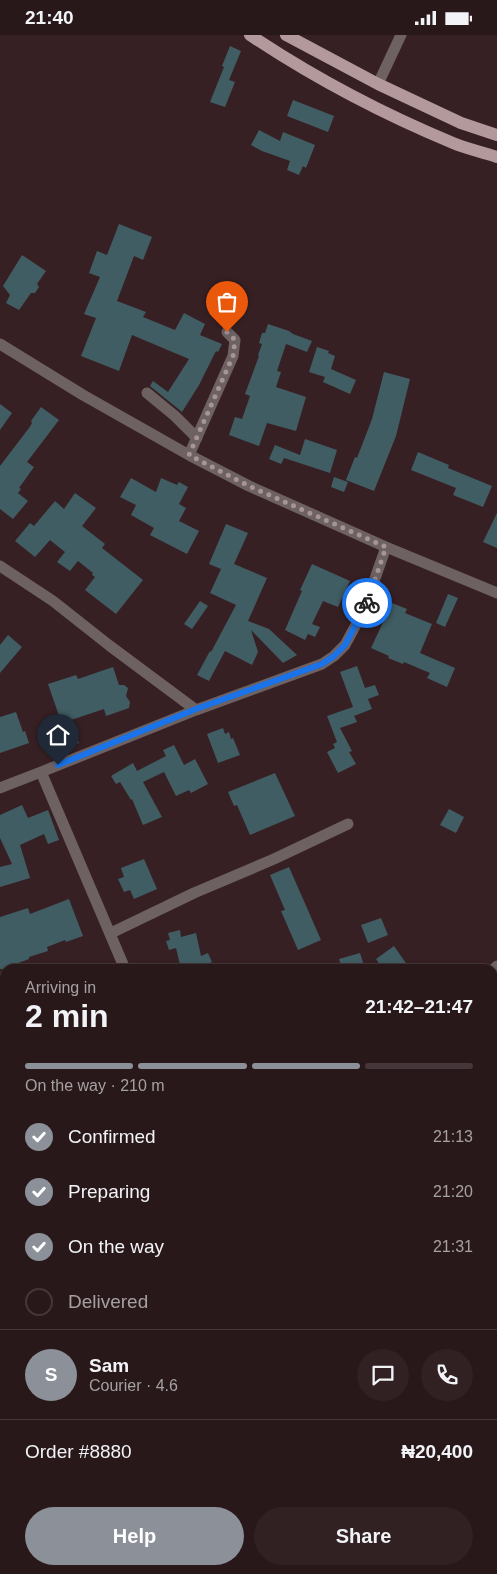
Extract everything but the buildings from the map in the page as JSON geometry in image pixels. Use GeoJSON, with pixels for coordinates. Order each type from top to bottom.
{"type":"FeatureCollection","features":[{"type":"Feature","properties":{"kind":"main road"},"geometry":{"type":"LineString","coordinates":[[250,35],[305,70],[368,103],[454,143],[497,157]]}},
{"type":"Feature","properties":{"kind":"main road"},"geometry":{"type":"LineString","coordinates":[[286,35],[378,84],[461,123],[497,135]]}},
{"type":"Feature","properties":{"kind":"main road"},"geometry":{"type":"LineString","coordinates":[[289,60],[300,43]]}},
{"type":"Feature","properties":{"kind":"street"},"geometry":{"type":"LineString","coordinates":[[378,84],[402,35]]}},
{"type":"Feature","properties":{"kind":"street"},"geometry":{"type":"LineString","coordinates":[[189,455],[233,356],[235,340],[227,332]]}},
{"type":"Feature","properties":{"kind":"street"},"geometry":{"type":"LineString","coordinates":[[0,344],[83,395],[189,455],[249,486],[386,547],[497,593]]}},
{"type":"Feature","properties":{"kind":"street"},"geometry":{"type":"LineString","coordinates":[[147,393],[175,415],[196,438]]}},
{"type":"Feature","properties":{"kind":"street"},"geometry":{"type":"LineString","coordinates":[[0,788],[196,709],[322,664],[345,645],[364,610],[386,547]]}},
{"type":"Feature","properties":{"kind":"street"},"geometry":{"type":"LineString","coordinates":[[0,567],[52,601],[196,709]]}},
{"type":"Feature","properties":{"kind":"street"},"geometry":{"type":"LineString","coordinates":[[41,772],[123,964]]}},
{"type":"Feature","properties":{"kind":"street"},"geometry":{"type":"LineString","coordinates":[[111,933],[194,893],[274,859],[348,824]]}},
{"type":"Feature","properties":{"kind":"way so far"},"geometry":{"type":"LineString","coordinates":[[227,332],[235,340],[233,356],[189,455],[249,486],[386,547],[367,603]]}},
{"type":"Feature","properties":{"kind":"route"},"geometry":{"type":"LineString","coordinates":[[58,765],[196,709],[322,664],[345,645],[367,603]]}}]}
